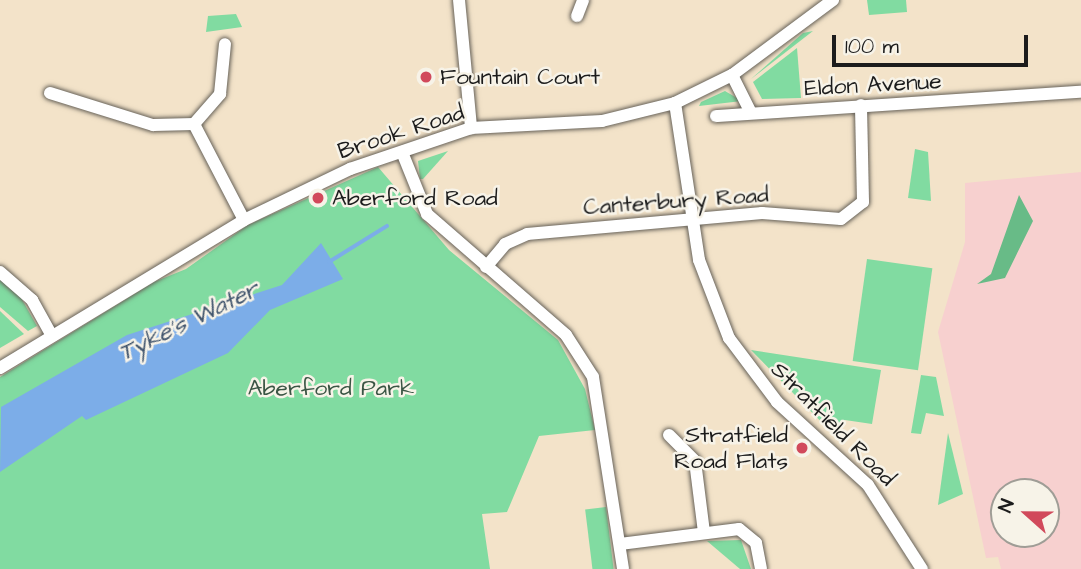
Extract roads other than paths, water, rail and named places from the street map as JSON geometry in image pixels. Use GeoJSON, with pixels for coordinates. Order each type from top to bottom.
{"type":"FeatureCollection","features":[{"type":"Feature","properties":{"kind":"street"},"geometry":{"type":"LineString","coordinates":[[459,0],[471,128]]}},
{"type":"Feature","properties":{"kind":"street"},"geometry":{"type":"LineString","coordinates":[[577,16],[583,0]]}},
{"type":"Feature","properties":{"kind":"street","name":"Brook Road"},"geometry":{"type":"LineString","coordinates":[[0,368],[244,220],[349,169],[471,128],[602,121],[675,103],[732,75],[833,0]]}},
{"type":"Feature","properties":{"kind":"street"},"geometry":{"type":"LineString","coordinates":[[50,93],[153,125],[194,124],[220,94],[225,44]]}},
{"type":"Feature","properties":{"kind":"street"},"geometry":{"type":"LineString","coordinates":[[732,75],[751,113]]}},
{"type":"Feature","properties":{"kind":"street","name":"Eldon Avenue"},"geometry":{"type":"LineString","coordinates":[[716,116],[1081,92]]}},
{"type":"Feature","properties":{"kind":"street","name":"Stratfield Road"},"geometry":{"type":"LineString","coordinates":[[675,103],[691,218],[710,295],[755,378],[868,485],[922,569]]}},
{"type":"Feature","properties":{"kind":"street","name":"Canterbury Road"},"geometry":{"type":"LineString","coordinates":[[486,267],[515,236],[762,213],[841,219],[853,213],[863,202],[862,105]]}},
{"type":"Feature","properties":{"kind":"street"},"geometry":{"type":"LineString","coordinates":[[194,124],[244,220]]}},
{"type":"Feature","properties":{"kind":"street"},"geometry":{"type":"LineString","coordinates":[[402,152],[427,214],[566,335],[593,377],[623,569]]}},
{"type":"Feature","properties":{"kind":"street"},"geometry":{"type":"LineString","coordinates":[[0,272],[32,300],[52,336]]}},
{"type":"Feature","properties":{"kind":"street"},"geometry":{"type":"LineString","coordinates":[[669,435],[695,461],[704,532]]}},
{"type":"Feature","properties":{"kind":"street"},"geometry":{"type":"LineString","coordinates":[[620,544],[704,532],[746,532],[757,543],[761,569]]}},
{"type":"Feature","properties":{"kind":"water"},"geometry":{"type":"Polygon","coordinates":[[[321,243],[343,279],[270,310],[228,353],[86,420],[82,416],[0,472],[1,407],[127,335],[282,285],[321,243]]]}},
{"type":"Feature","properties":{"kind":"waterway","name":"Tyke's Water"},"geometry":{"type":"LineString","coordinates":[[329,262],[387,226]]}},
{"type":"Feature","properties":{"kind":"place","name":"Fountain Court"},"geometry":{"type":"Point","coordinates":[426,77]}},
{"type":"Feature","properties":{"kind":"place","name":"Aberford Road"},"geometry":{"type":"Point","coordinates":[318,198]}},
{"type":"Feature","properties":{"kind":"place","name":"Stratfield Road Flats"},"geometry":{"type":"Point","coordinates":[802,448]}},
{"type":"Feature","properties":{"kind":"park label","name":"Aberford Park"},"geometry":{"type":"Point","coordinates":[331,388]}}]}
